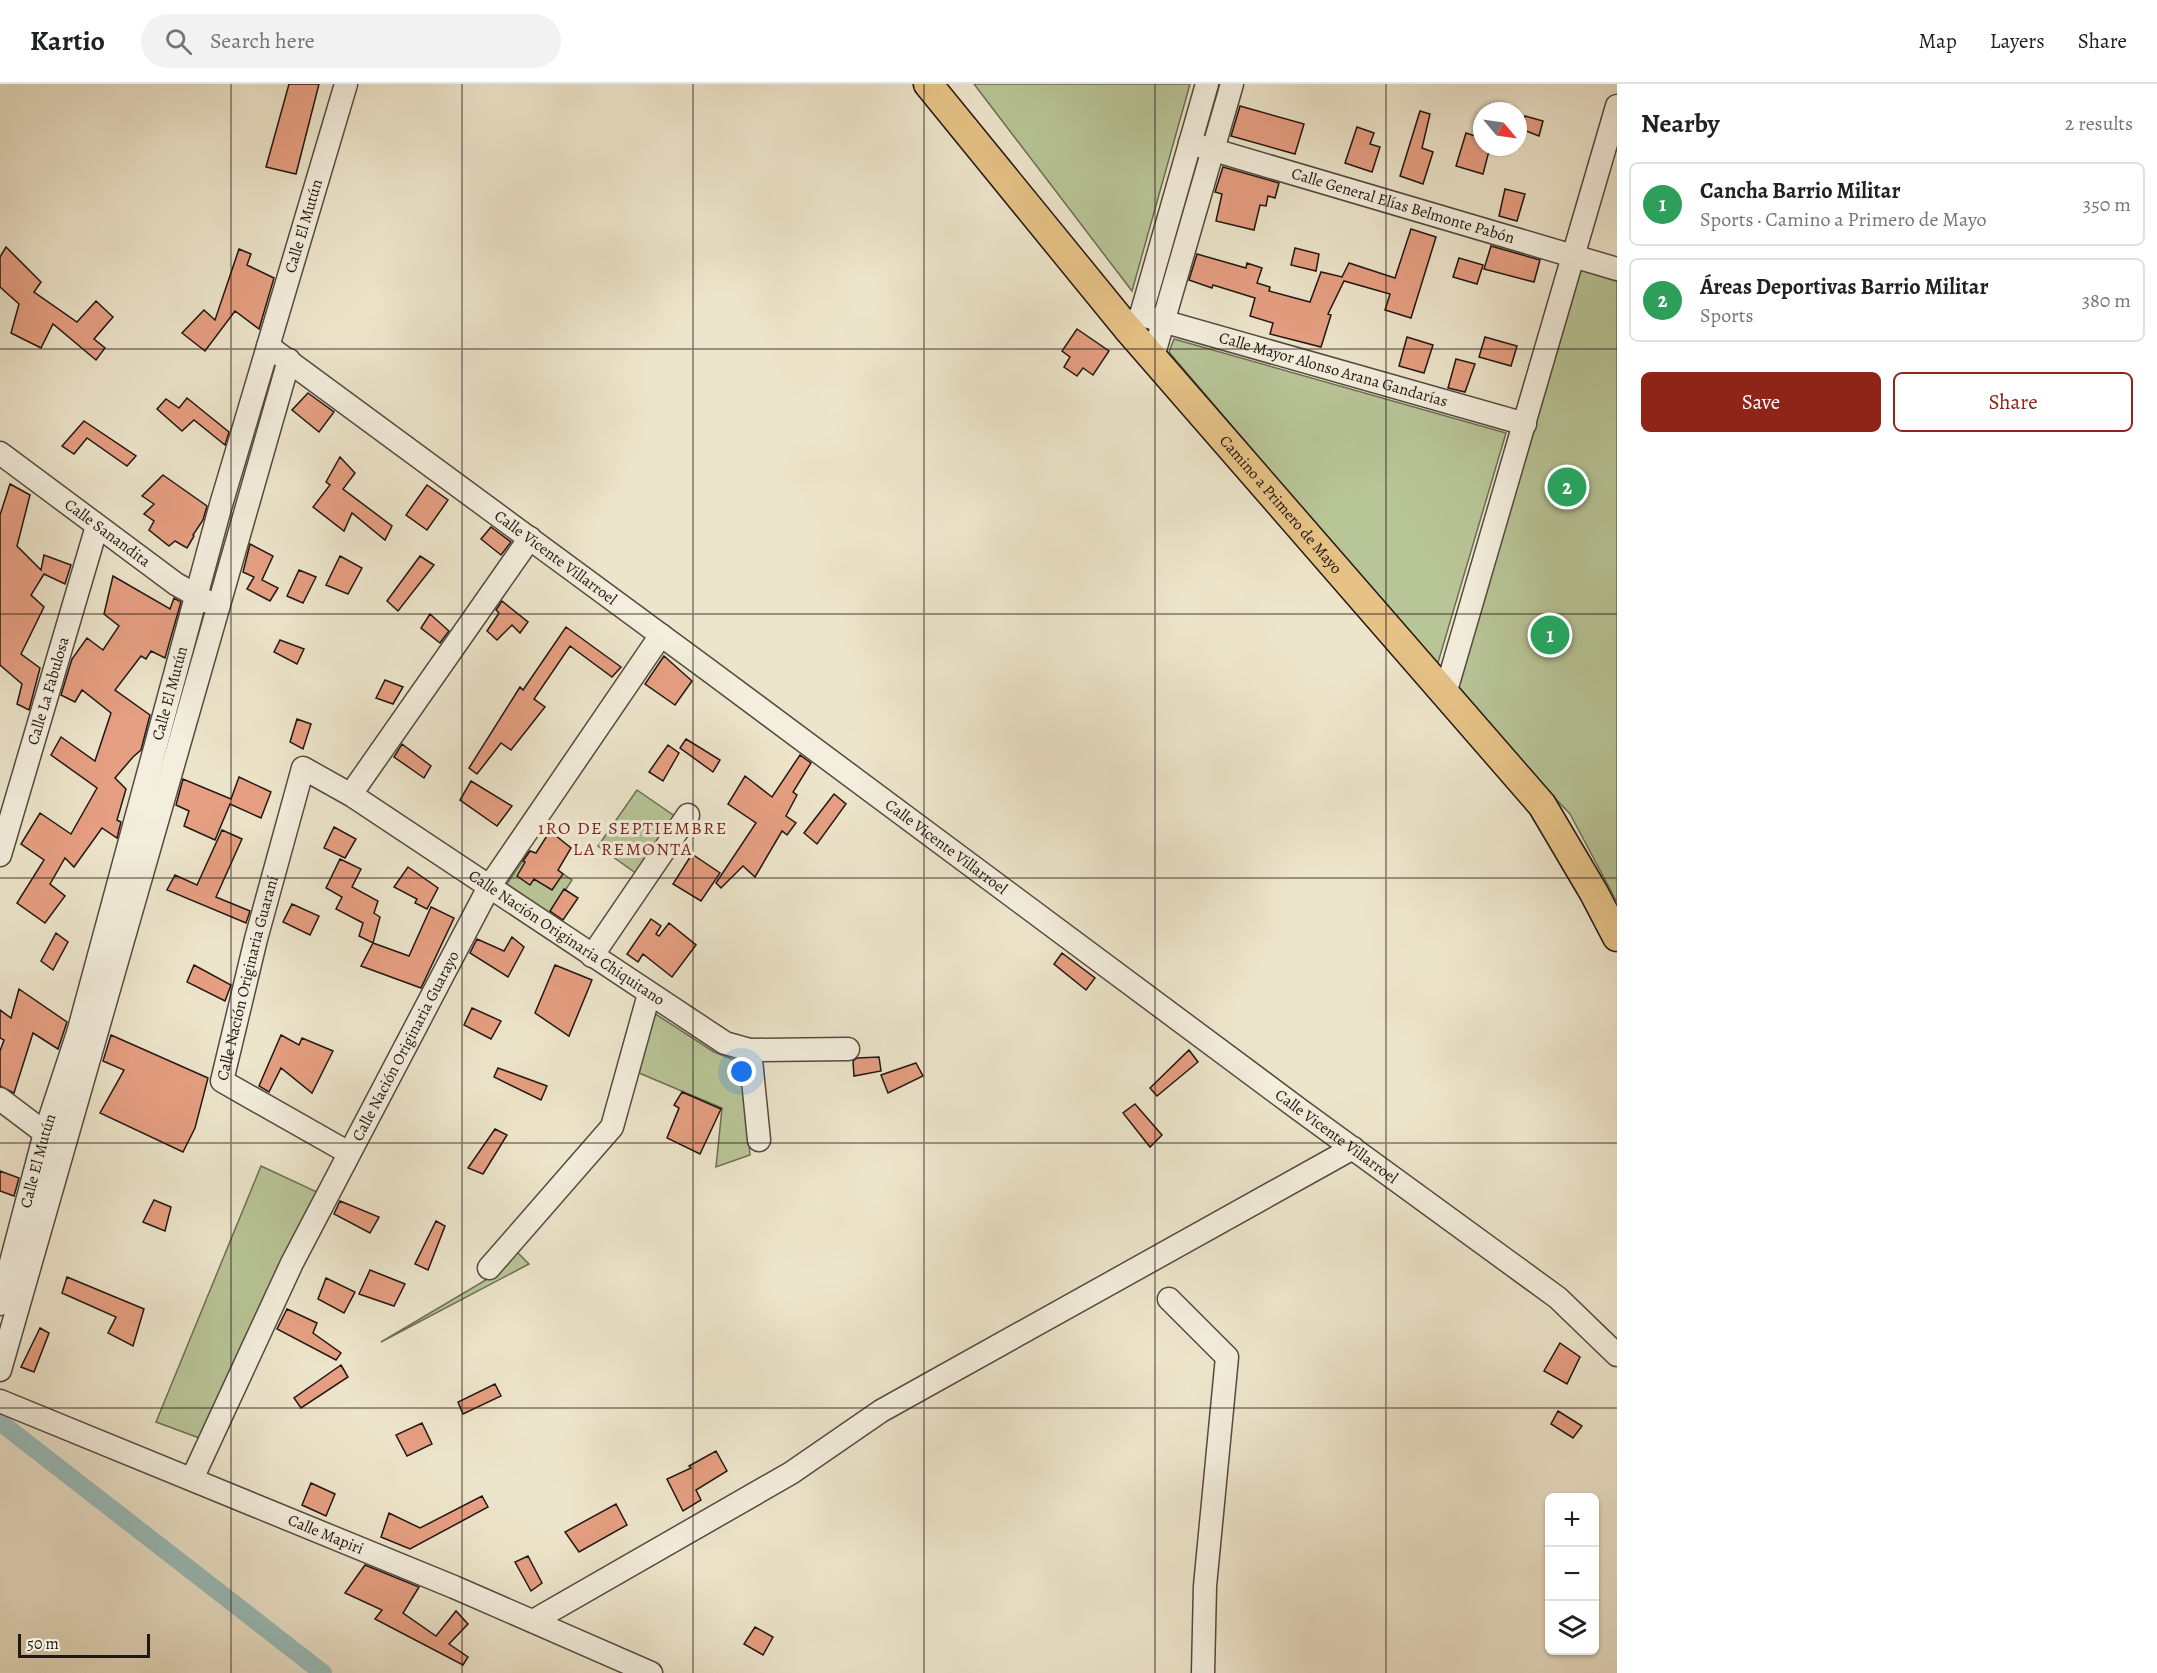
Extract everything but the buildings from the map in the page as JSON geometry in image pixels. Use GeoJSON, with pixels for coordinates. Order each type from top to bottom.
{"type":"FeatureCollection","features":[{"type":"Feature","properties":{"kind":"main road","name":"Camino a Primero de Mayo"},"geometry":{"type":"LineString","coordinates":[[928,84],[1134,321],[1153,357],[1542,806],[1594,893],[1617,937]]}},
{"type":"Feature","properties":{"kind":"street","name":"Calle El Mutún"},"geometry":{"type":"LineString","coordinates":[[0,1304],[45,1134],[78,1033],[220,508],[346,84]]}},
{"type":"Feature","properties":{"kind":"street"},"geometry":{"type":"LineString","coordinates":[[1134,321],[1207,84]]}},
{"type":"Feature","properties":{"kind":"street"},"geometry":{"type":"LineString","coordinates":[[1153,357],[1232,84]]}},
{"type":"Feature","properties":{"kind":"street"},"geometry":{"type":"LineString","coordinates":[[1445,694],[1617,106]]}},
{"type":"Feature","properties":{"kind":"street","name":"Calle General Elías Belmonte Pabón"},"geometry":{"type":"LineString","coordinates":[[1190,143],[1617,269]]}},
{"type":"Feature","properties":{"kind":"street","name":"Calle Mayor Alonso Arana Gandarías"},"geometry":{"type":"LineString","coordinates":[[1134,321],[1163,321],[1525,424]]}},
{"type":"Feature","properties":{"kind":"street","name":"Calle Vicente Villarroel"},"geometry":{"type":"LineString","coordinates":[[268,346],[1558,1298],[1617,1355]]}},
{"type":"Feature","properties":{"kind":"street","name":"Calle El Mutún"},"geometry":{"type":"LineString","coordinates":[[0,1370],[216,608],[289,360]]}},
{"type":"Feature","properties":{"kind":"street","name":"Calle Sanandita"},"geometry":{"type":"LineString","coordinates":[[0,453],[176,584],[216,608]]}},
{"type":"Feature","properties":{"kind":"street","name":"Calle La Fabulosa"},"geometry":{"type":"LineString","coordinates":[[0,855],[97,526]]}},
{"type":"Feature","properties":{"kind":"street"},"geometry":{"type":"LineString","coordinates":[[351,795],[530,538]]}},
{"type":"Feature","properties":{"kind":"street","name":"Calle Nación Originaria Guarayo"},"geometry":{"type":"LineString","coordinates":[[192,1479],[292,1263],[489,887],[661,635]]}},
{"type":"Feature","properties":{"kind":"street","name":"Calle Nación Originaria Chiquitano"},"geometry":{"type":"LineString","coordinates":[[303,768],[351,795],[724,1043],[750,1050],[848,1049]]}},
{"type":"Feature","properties":{"kind":"street","name":"Calle Nación Originaria Guaraní"},"geometry":{"type":"LineString","coordinates":[[303,768],[256,939],[222,1081],[349,1153]]}},
{"type":"Feature","properties":{"kind":"street"},"geometry":{"type":"LineString","coordinates":[[592,956],[688,815]]}},
{"type":"Feature","properties":{"kind":"street"},"geometry":{"type":"LineString","coordinates":[[489,1268],[612,1127],[649,994]]}},
{"type":"Feature","properties":{"kind":"street"},"geometry":{"type":"LineString","coordinates":[[750,1050],[759,1140]]}},
{"type":"Feature","properties":{"kind":"street"},"geometry":{"type":"LineString","coordinates":[[0,1099],[45,1134]]}},
{"type":"Feature","properties":{"kind":"street"},"geometry":{"type":"LineString","coordinates":[[533,1621],[791,1473],[881,1411],[1353,1148]]}},
{"type":"Feature","properties":{"kind":"street"},"geometry":{"type":"LineString","coordinates":[[1169,1299],[1227,1357],[1205,1586],[1203,1673]]}},
{"type":"Feature","properties":{"kind":"street","name":"Calle Mapiri"},"geometry":{"type":"LineString","coordinates":[[0,1401],[533,1621],[651,1673]]}},
{"type":"Feature","properties":{"kind":"green space"},"geometry":{"type":"Polygon","coordinates":[[[974,84],[1190,84],[1132,291],[974,84]]]}},
{"type":"Feature","properties":{"kind":"green space"},"geometry":{"type":"Polygon","coordinates":[[[1581,270],[1617,281],[1617,902],[1570,814],[1456,693],[1581,270]]]}},
{"type":"Feature","properties":{"kind":"green space"},"geometry":{"type":"Polygon","coordinates":[[[1174,339],[1506,433],[1437,666],[1169,352],[1174,339]]]}},
{"type":"Feature","properties":{"kind":"green space"},"geometry":{"type":"Polygon","coordinates":[[[637,790],[676,817],[637,874],[598,846],[637,790]]]}},
{"type":"Feature","properties":{"kind":"green space"},"geometry":{"type":"Polygon","coordinates":[[[529,851],[572,880],[550,913],[507,884],[529,851]]]}},
{"type":"Feature","properties":{"kind":"green space"},"geometry":{"type":"Polygon","coordinates":[[[654,1013],[714,1052],[742,1063],[750,1155],[716,1167],[722,1108],[639,1073],[654,1013]]]}},
{"type":"Feature","properties":{"kind":"green space"},"geometry":{"type":"Polygon","coordinates":[[[261,1166],[317,1192],[202,1439],[156,1422],[261,1166]]]}},
{"type":"Feature","properties":{"kind":"green space"},"geometry":{"type":"Polygon","coordinates":[[[516,1251],[529,1264],[381,1342],[496,1274],[516,1251]]]}},
{"type":"Feature","properties":{"kind":"waterway"},"geometry":{"type":"LineString","coordinates":[[0,1422],[323,1673]]}},
{"type":"Feature","properties":{"kind":"place","name":"Áreas Deportivas Barrio Militar"},"geometry":{"type":"Point","coordinates":[1567,487]}},
{"type":"Feature","properties":{"kind":"place","name":"Cancha Barrio Militar"},"geometry":{"type":"Point","coordinates":[1550,635]}},
{"type":"Feature","properties":{"kind":"district","name":"1RO DE SEPTIEMBRE LA REMONTA"},"geometry":{"type":"Point","coordinates":[633,838]}}]}
